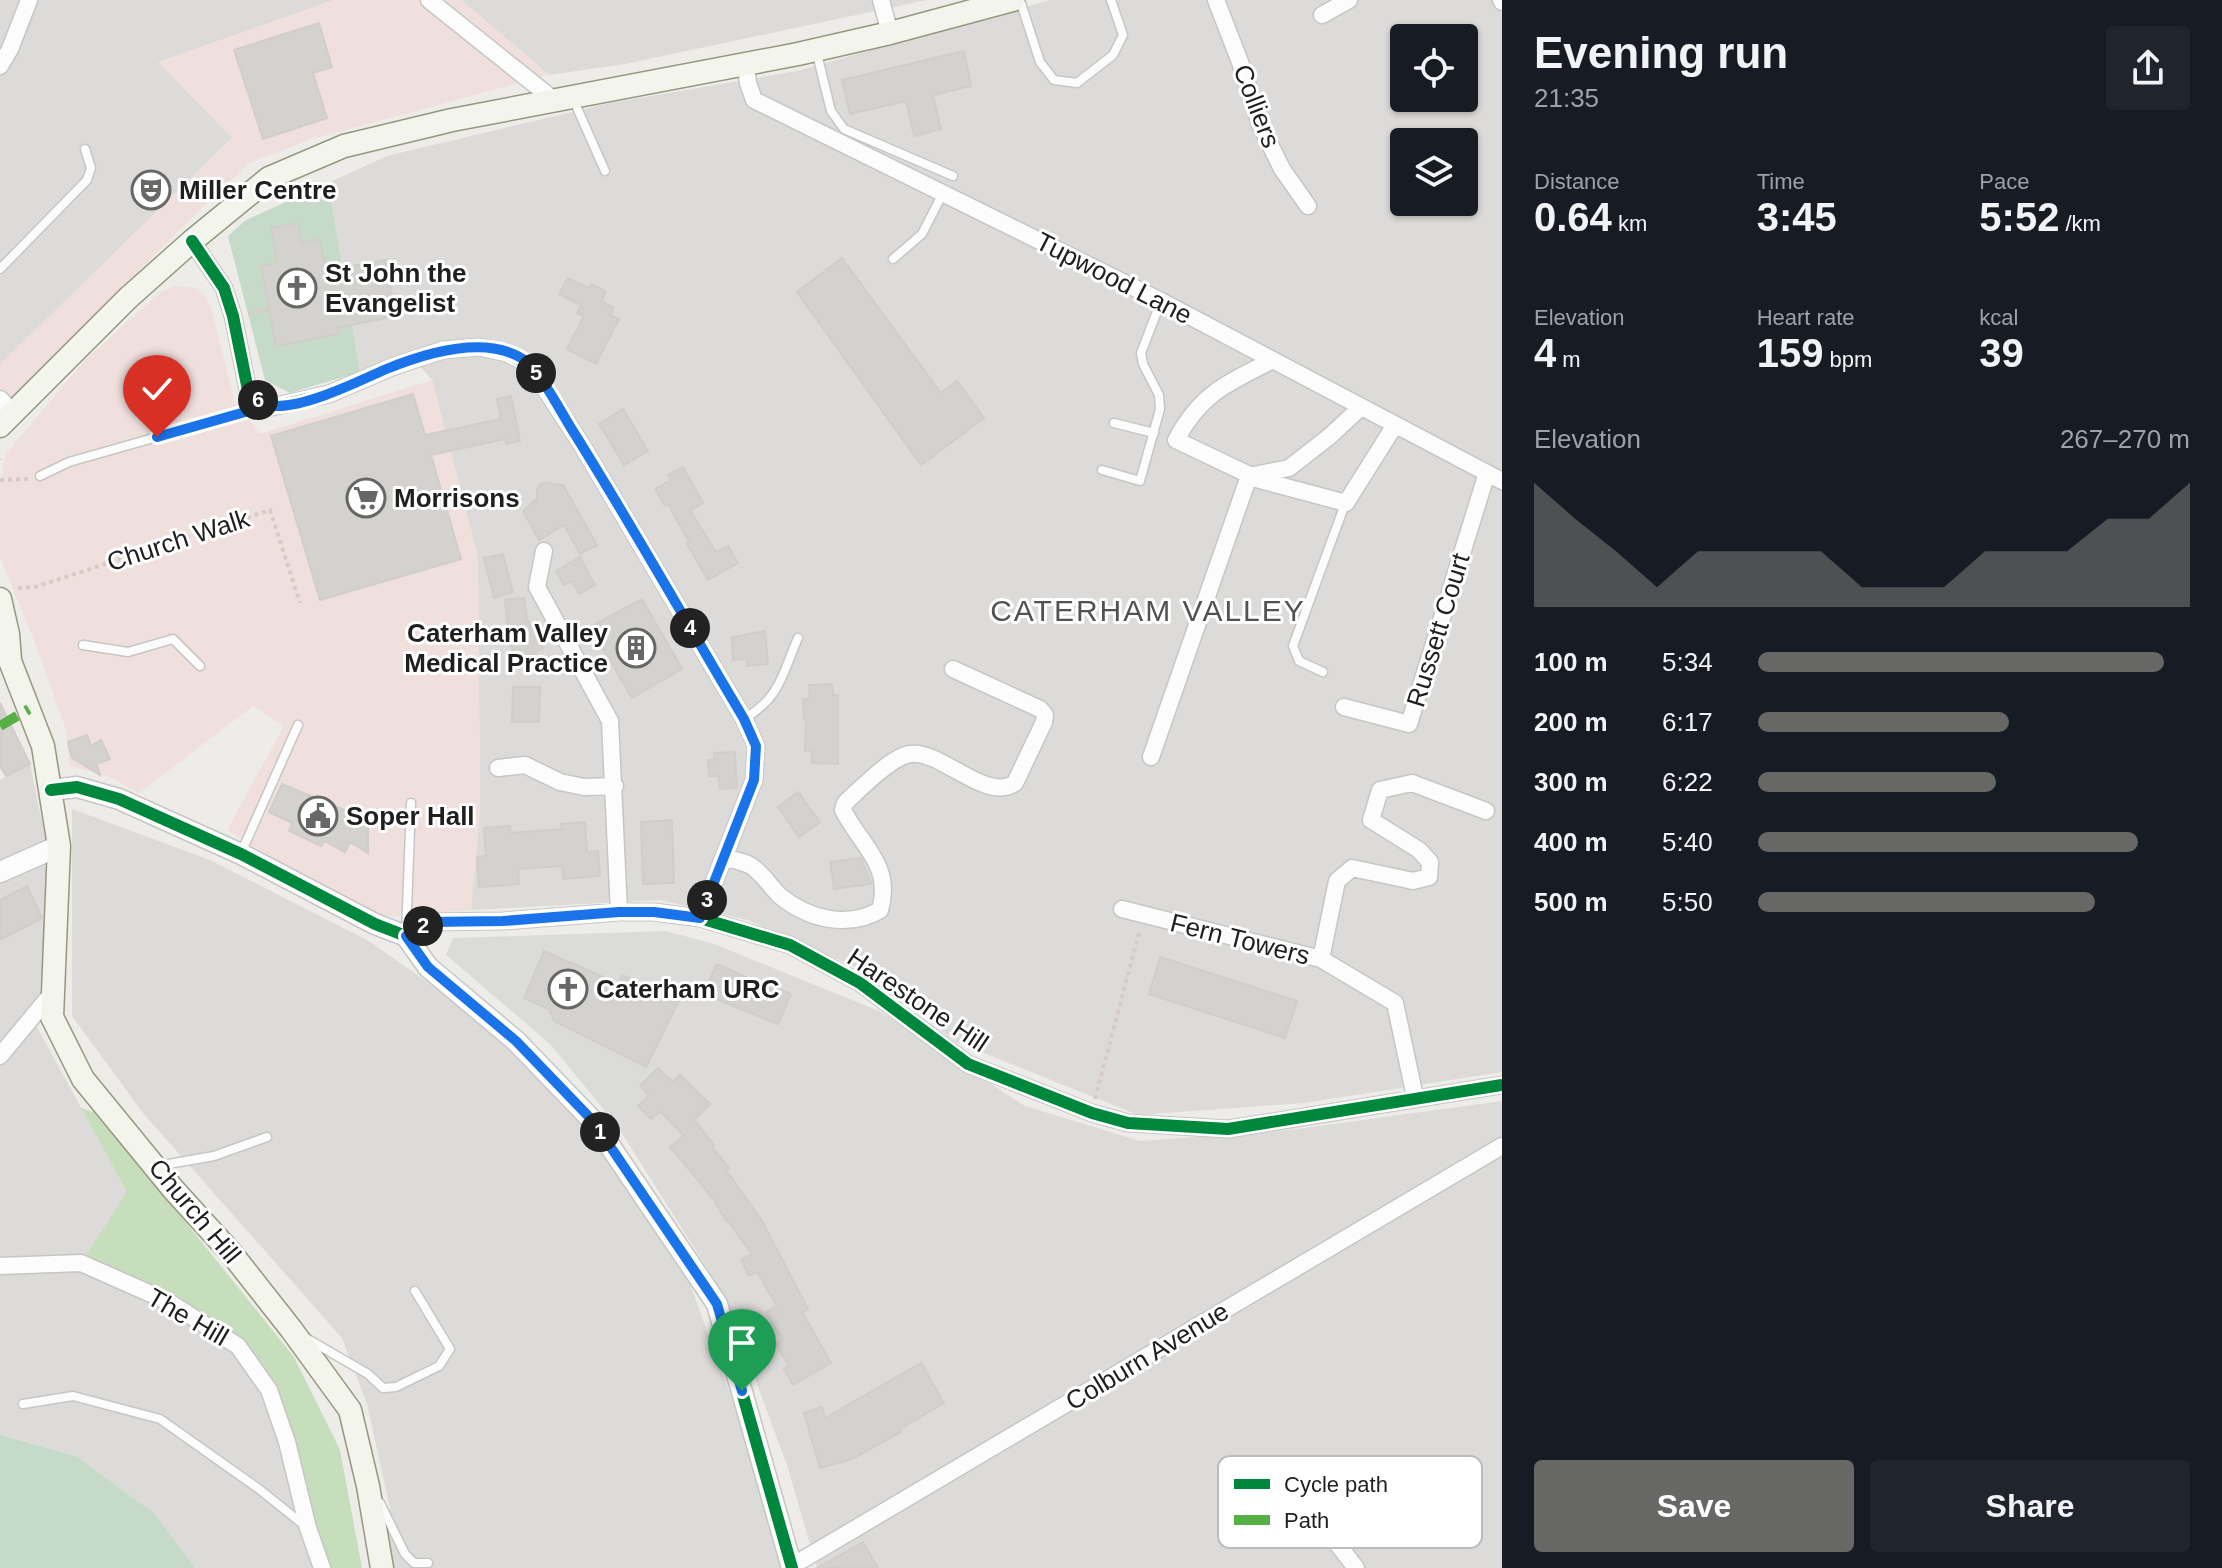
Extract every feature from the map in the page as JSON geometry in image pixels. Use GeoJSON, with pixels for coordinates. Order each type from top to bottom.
{"type":"FeatureCollection","features":[{"type":"Feature","properties":{"kind":"main road"},"geometry":{"type":"LineString","coordinates":[[3,416],[128,298],[269,178],[344,146],[452,120],[815,50],[1013,0]]}},
{"type":"Feature","properties":{"kind":"main road","name":"Church Hill"},"geometry":{"type":"LineString","coordinates":[[5,594],[8,634],[5,652],[43,746],[59,846],[52,1017],[83,1079],[232,1254],[350,1410],[368,1486],[382,1568]]}},
{"type":"Feature","properties":{"kind":"street"},"geometry":{"type":"LineString","coordinates":[[0,66],[29,0]]}},
{"type":"Feature","properties":{"kind":"street"},"geometry":{"type":"LineString","coordinates":[[429,0],[563,98]]}},
{"type":"Feature","properties":{"kind":"street"},"geometry":{"type":"LineString","coordinates":[[881,0],[890,33]]}},
{"type":"Feature","properties":{"kind":"street","name":"Colliers"},"geometry":{"type":"LineString","coordinates":[[1216,0],[1260,124],[1282,169],[1308,206]]}},
{"type":"Feature","properties":{"kind":"street"},"geometry":{"type":"LineString","coordinates":[[1322,15],[1349,0]]}},
{"type":"Feature","properties":{"kind":"street","name":"Tupwood Lane"},"geometry":{"type":"LineString","coordinates":[[746,65],[754,100],[1161,301],[1494,477]]}},
{"type":"Feature","properties":{"kind":"street"},"geometry":{"type":"LineString","coordinates":[[192,241],[224,288],[248,390],[272,407],[329,394],[392,367],[443,350],[479,347],[507,353],[530,365],[583,447],[744,719],[756,746],[754,780],[700,918]]}},
{"type":"Feature","properties":{"kind":"street"},"geometry":{"type":"LineString","coordinates":[[1273,360],[1212,393],[1188,418],[1176,440],[1249,476],[1346,503],[1395,425]]}},
{"type":"Feature","properties":{"kind":"street"},"geometry":{"type":"LineString","coordinates":[[1249,476],[1289,468],[1361,407]]}},
{"type":"Feature","properties":{"kind":"street"},"geometry":{"type":"LineString","coordinates":[[1151,757],[1249,476]]}},
{"type":"Feature","properties":{"kind":"street","name":"Russett Court"},"geometry":{"type":"LineString","coordinates":[[1344,707],[1409,724],[1494,477]]}},
{"type":"Feature","properties":{"kind":"street"},"geometry":{"type":"LineString","coordinates":[[544,551],[537,587],[610,721],[619,912]]}},
{"type":"Feature","properties":{"kind":"street"},"geometry":{"type":"LineString","coordinates":[[725,858],[753,866],[781,896],[804,911],[831,921],[869,916],[880,910],[885,892],[880,866],[848,821],[843,810],[845,803],[899,759],[910,754],[923,755],[972,779],[1003,789],[1009,787],[1015,783],[1044,722],[1045,715],[1040,709],[953,669]]}},
{"type":"Feature","properties":{"kind":"street"},"geometry":{"type":"LineString","coordinates":[[498,768],[525,765],[560,782],[584,787],[615,786]]}},
{"type":"Feature","properties":{"kind":"street"},"geometry":{"type":"LineString","coordinates":[[1321,959],[1337,881],[1352,868],[1413,881],[1429,877],[1430,862],[1419,850],[1371,820],[1380,790],[1412,783],[1486,811]]}},
{"type":"Feature","properties":{"kind":"street"},"geometry":{"type":"LineString","coordinates":[[51,790],[77,787],[119,799],[241,854],[375,924],[406,936],[428,967],[516,1041],[593,1121],[717,1304],[792,1567]]}},
{"type":"Feature","properties":{"kind":"street"},"geometry":{"type":"LineString","coordinates":[[0,872],[59,846]]}},
{"type":"Feature","properties":{"kind":"street","name":"Fern Towers"},"geometry":{"type":"LineString","coordinates":[[1122,909],[1321,959],[1395,1003],[1415,1097]]}},
{"type":"Feature","properties":{"kind":"street","name":"Harestone Hill"},"geometry":{"type":"LineString","coordinates":[[406,936],[429,922],[503,921],[619,912],[654,912],[700,918],[790,945],[860,983],[968,1064],[1092,1113],[1128,1123],[1228,1129],[1502,1085]]}},
{"type":"Feature","properties":{"kind":"street"},"geometry":{"type":"LineString","coordinates":[[0,1056],[53,992]]}},
{"type":"Feature","properties":{"kind":"street","name":"Colburn Avenue"},"geometry":{"type":"LineString","coordinates":[[792,1567],[1502,1146]]}},
{"type":"Feature","properties":{"kind":"street","name":"The Hill"},"geometry":{"type":"LineString","coordinates":[[0,1266],[81,1263],[169,1302],[238,1346],[269,1390],[287,1442],[308,1528],[322,1568]]}},
{"type":"Feature","properties":{"kind":"street"},"geometry":{"type":"LineString","coordinates":[[1341,1548],[1356,1568]]}},
{"type":"Feature","properties":{"kind":"lane"},"geometry":{"type":"LineString","coordinates":[[1020,0],[1040,62],[1054,80],[1077,83],[1113,55],[1123,35],[1111,0]]}},
{"type":"Feature","properties":{"kind":"lane"},"geometry":{"type":"LineString","coordinates":[[815,50],[831,111],[844,129],[953,176]]}},
{"type":"Feature","properties":{"kind":"lane"},"geometry":{"type":"LineString","coordinates":[[563,98],[605,171]]}},
{"type":"Feature","properties":{"kind":"lane"},"geometry":{"type":"LineString","coordinates":[[0,269],[87,180],[91,168],[85,149]]}},
{"type":"Feature","properties":{"kind":"lane"},"geometry":{"type":"LineString","coordinates":[[893,259],[922,234],[943,193]]}},
{"type":"Feature","properties":{"kind":"lane"},"geometry":{"type":"LineString","coordinates":[[1102,470],[1140,481],[1160,409],[1159,395],[1143,364],[1141,353],[1161,301]]}},
{"type":"Feature","properties":{"kind":"lane"},"geometry":{"type":"LineString","coordinates":[[40,476],[69,462],[245,412],[259,399]]}},
{"type":"Feature","properties":{"kind":"lane"},"geometry":{"type":"LineString","coordinates":[[1114,423],[1154,433]]}},
{"type":"Feature","properties":{"kind":"lane"},"geometry":{"type":"LineString","coordinates":[[1323,672],[1299,661],[1293,646],[1346,503]]}},
{"type":"Feature","properties":{"kind":"lane"},"geometry":{"type":"LineString","coordinates":[[744,719],[772,698],[798,638]]}},
{"type":"Feature","properties":{"kind":"lane"},"geometry":{"type":"LineString","coordinates":[[83,645],[128,652],[173,639],[200,666]]}},
{"type":"Feature","properties":{"kind":"lane"},"geometry":{"type":"LineString","coordinates":[[241,854],[298,725]]}},
{"type":"Feature","properties":{"kind":"lane"},"geometry":{"type":"LineString","coordinates":[[406,936],[411,803]]}},
{"type":"Feature","properties":{"kind":"lane"},"geometry":{"type":"LineString","coordinates":[[156,1166],[214,1156],[267,1137]]}},
{"type":"Feature","properties":{"kind":"lane"},"geometry":{"type":"LineString","coordinates":[[291,1329],[368,1374],[383,1388],[396,1387],[439,1366],[450,1349],[415,1291]]}},
{"type":"Feature","properties":{"kind":"lane"},"geometry":{"type":"LineString","coordinates":[[23,1404],[73,1396],[160,1419],[308,1528]]}},
{"type":"Feature","properties":{"kind":"lane"},"geometry":{"type":"LineString","coordinates":[[368,1486],[405,1554],[414,1563],[428,1563]]}},
{"type":"Feature","properties":{"kind":"path"},"geometry":{"type":"LineString","coordinates":[[254,312],[269,310]]}},
{"type":"Feature","properties":{"kind":"path"},"geometry":{"type":"LineString","coordinates":[[0,480],[18,481],[40,476]]}},
{"type":"Feature","properties":{"kind":"path"},"geometry":{"type":"LineString","coordinates":[[1092,1113],[1144,915]]}},
{"type":"Feature","properties":{"kind":"shaded area"},"geometry":{"type":"Polygon","coordinates":[[[0,0],[334,0],[159,62],[233,137],[0,365],[0,0]]]}},
{"type":"Feature","properties":{"kind":"shaded area"},"geometry":{"type":"Polygon","coordinates":[[[334,0],[461,0],[549,75],[312,139],[251,162],[0,408],[0,364],[232,138],[158,62],[334,0]]]}},
{"type":"Feature","properties":{"kind":"shaded area"},"geometry":{"type":"Polygon","coordinates":[[[461,0],[927,0],[625,64],[549,75],[461,0]]]}},
{"type":"Feature","properties":{"kind":"shaded area"},"geometry":{"type":"Polygon","coordinates":[[[1050,0],[1502,0],[1502,1072],[1304,1103],[1138,1115],[956,1042],[865,971],[748,920],[660,900],[471,910],[480,808],[478,557],[432,380],[408,353],[360,372],[328,183],[387,156],[610,103],[797,71],[1050,0]]]}},
{"type":"Feature","properties":{"kind":"shaded area"},"geometry":{"type":"Polygon","coordinates":[[[175,286],[195,288],[206,297],[235,402],[260,434],[432,380],[478,557],[480,808],[471,910],[378,917],[227,830],[284,726],[253,706],[139,793],[105,775],[69,766],[66,730],[0,557],[0,488],[5,455],[85,360],[161,292],[175,286]]]}},
{"type":"Feature","properties":{"kind":"shaded area"},"geometry":{"type":"Polygon","coordinates":[[[30,764],[51,866],[37,1027],[127,1192],[269,1390],[322,1568],[195,1568],[154,1513],[76,1456],[0,1435],[0,780],[30,764]]]}},
{"type":"Feature","properties":{"kind":"shaded area"},"geometry":{"type":"Polygon","coordinates":[[[72,809],[210,860],[367,940],[465,1008],[583,1119],[687,1276],[772,1509],[787,1568],[389,1568],[390,1508],[367,1404],[342,1338],[143,1113],[72,1016],[72,809]]]}},
{"type":"Feature","properties":{"kind":"shaded area"},"geometry":{"type":"Polygon","coordinates":[[[666,931],[714,944],[618,1127],[551,1045],[446,955],[453,938],[666,931]]]}},
{"type":"Feature","properties":{"kind":"shaded area"},"geometry":{"type":"Polygon","coordinates":[[[714,944],[879,1011],[1025,1106],[1140,1141],[1290,1130],[1502,1101],[1502,1568],[817,1568],[787,1465],[724,1295],[618,1127],[714,944]]]}},
{"type":"Feature","properties":{"kind":"green space"},"geometry":{"type":"Polygon","coordinates":[[[328,183],[360,372],[290,393],[265,380],[228,236],[246,220],[328,183]]]}},
{"type":"Feature","properties":{"kind":"green space"},"geometry":{"type":"Polygon","coordinates":[[[81,1108],[99,1114],[294,1357],[340,1450],[362,1568],[322,1568],[269,1390],[238,1346],[81,1263],[127,1192],[81,1108]]]}},
{"type":"Feature","properties":{"kind":"green space"},"geometry":{"type":"Polygon","coordinates":[[[0,1435],[76,1456],[154,1513],[195,1568],[0,1568],[0,1435]]]}},
{"type":"Feature","properties":{"kind":"building"},"geometry":{"type":"Polygon","coordinates":[[[319,23],[332,67],[313,73],[327,118],[263,139],[234,50],[319,23]]]}},
{"type":"Feature","properties":{"kind":"building"},"geometry":{"type":"Polygon","coordinates":[[[964,51],[971,86],[933,95],[941,129],[914,136],[906,101],[850,114],[842,80],[964,51]]]}},
{"type":"Feature","properties":{"kind":"building","name":"St John the Evangelist"},"geometry":{"type":"Polygon","coordinates":[[[298,223],[302,243],[320,239],[326,271],[385,260],[396,316],[337,328],[338,334],[276,346],[261,266],[277,263],[271,228],[298,223]]]}},
{"type":"Feature","properties":{"kind":"building"},"geometry":{"type":"Polygon","coordinates":[[[842,258],[941,393],[957,381],[984,418],[921,465],[797,292],[842,258]]]}},
{"type":"Feature","properties":{"kind":"building"},"geometry":{"type":"Polygon","coordinates":[[[568,278],[589,288],[592,284],[606,292],[601,301],[614,308],[610,315],[619,319],[596,364],[567,349],[584,316],[577,313],[581,305],[559,294],[568,278]]]}},
{"type":"Feature","properties":{"kind":"building","name":"Morrisons"},"geometry":{"type":"Polygon","coordinates":[[[413,394],[425,435],[501,419],[497,399],[511,396],[520,441],[506,444],[505,439],[431,455],[461,559],[320,600],[271,436],[413,394]]]}},
{"type":"Feature","properties":{"kind":"building"},"geometry":{"type":"Polygon","coordinates":[[[623,409],[648,451],[624,465],[599,424],[623,409]]]}},
{"type":"Feature","properties":{"kind":"building"},"geometry":{"type":"Polygon","coordinates":[[[683,467],[703,503],[690,510],[716,552],[728,546],[738,563],[708,580],[668,504],[665,506],[655,489],[671,480],[668,475],[683,467]]]}},
{"type":"Feature","properties":{"kind":"building"},"geometry":{"type":"Polygon","coordinates":[[[540,484],[563,485],[597,545],[580,554],[564,525],[539,540],[523,511],[537,499],[540,484]]]}},
{"type":"Feature","properties":{"kind":"building"},"geometry":{"type":"Polygon","coordinates":[[[503,554],[513,592],[494,598],[484,558],[503,554]]]}},
{"type":"Feature","properties":{"kind":"building"},"geometry":{"type":"Polygon","coordinates":[[[580,557],[595,585],[579,594],[572,581],[564,585],[556,571],[580,557]]]}},
{"type":"Feature","properties":{"kind":"building"},"geometry":{"type":"Polygon","coordinates":[[[524,598],[527,619],[543,648],[520,662],[504,635],[508,632],[505,600],[524,598]]]}},
{"type":"Feature","properties":{"kind":"building","name":"Caterham Valley Medical Practice"},"geometry":{"type":"Polygon","coordinates":[[[642,599],[682,669],[632,698],[590,627],[642,599]]]}},
{"type":"Feature","properties":{"kind":"building"},"geometry":{"type":"Polygon","coordinates":[[[765,631],[768,664],[747,666],[747,659],[733,660],[732,637],[765,631]]]}},
{"type":"Feature","properties":{"kind":"building"},"geometry":{"type":"Polygon","coordinates":[[[832,684],[833,695],[838,695],[838,764],[812,763],[812,751],[805,751],[803,699],[810,699],[809,685],[832,684]]]}},
{"type":"Feature","properties":{"kind":"building"},"geometry":{"type":"Polygon","coordinates":[[[513,687],[540,687],[539,722],[512,722],[513,687]]]}},
{"type":"Feature","properties":{"kind":"building"},"geometry":{"type":"Polygon","coordinates":[[[0,703],[30,764],[6,776],[0,766],[0,703]]]}},
{"type":"Feature","properties":{"kind":"building"},"geometry":{"type":"Polygon","coordinates":[[[87,735],[91,746],[101,740],[110,759],[96,764],[100,775],[72,758],[68,742],[87,735]]]}},
{"type":"Feature","properties":{"kind":"building"},"geometry":{"type":"Polygon","coordinates":[[[735,752],[737,788],[720,789],[719,776],[709,776],[708,760],[714,760],[714,753],[735,752]]]}},
{"type":"Feature","properties":{"kind":"building","name":"Soper Hall"},"geometry":{"type":"Polygon","coordinates":[[[282,784],[368,820],[368,853],[350,842],[345,852],[325,841],[321,846],[289,831],[292,823],[269,812],[282,784]]]}},
{"type":"Feature","properties":{"kind":"building"},"geometry":{"type":"Polygon","coordinates":[[[798,792],[820,822],[799,837],[778,807],[798,792]]]}},
{"type":"Feature","properties":{"kind":"building"},"geometry":{"type":"Polygon","coordinates":[[[672,820],[674,883],[643,884],[641,822],[672,820]]]}},
{"type":"Feature","properties":{"kind":"building"},"geometry":{"type":"Polygon","coordinates":[[[585,822],[587,852],[598,851],[600,876],[563,879],[562,866],[518,869],[519,884],[479,887],[477,857],[486,856],[484,828],[510,826],[511,833],[562,829],[561,824],[585,822]]]}},
{"type":"Feature","properties":{"kind":"building"},"geometry":{"type":"Polygon","coordinates":[[[861,858],[871,884],[834,889],[830,862],[861,858]]]}},
{"type":"Feature","properties":{"kind":"building"},"geometry":{"type":"Polygon","coordinates":[[[27,886],[42,918],[0,940],[0,900],[27,886]]]}},
{"type":"Feature","properties":{"kind":"building"},"geometry":{"type":"Polygon","coordinates":[[[544,951],[619,984],[622,975],[678,1002],[646,1067],[554,1021],[549,1009],[524,998],[544,951]]]}},
{"type":"Feature","properties":{"kind":"building"},"geometry":{"type":"Polygon","coordinates":[[[1160,957],[1297,1001],[1285,1038],[1149,994],[1160,957]]]}},
{"type":"Feature","properties":{"kind":"building"},"geometry":{"type":"Polygon","coordinates":[[[717,964],[769,988],[770,985],[791,994],[778,1024],[703,994],[717,964]]]}},
{"type":"Feature","properties":{"kind":"building"},"geometry":{"type":"Polygon","coordinates":[[[658,1068],[673,1082],[680,1075],[710,1104],[694,1120],[714,1145],[712,1147],[729,1168],[726,1170],[761,1219],[808,1309],[802,1312],[831,1363],[793,1385],[784,1369],[789,1366],[776,1344],[782,1340],[766,1312],[777,1306],[757,1272],[749,1276],[741,1260],[752,1254],[712,1197],[670,1147],[684,1136],[660,1111],[651,1119],[638,1106],[649,1095],[640,1086],[658,1068]]]}},
{"type":"Feature","properties":{"kind":"building"},"geometry":{"type":"Polygon","coordinates":[[[921,1363],[944,1403],[900,1429],[901,1432],[852,1459],[820,1468],[804,1413],[822,1407],[825,1418],[921,1363]]]}},
{"type":"Feature","properties":{"kind":"building"},"geometry":{"type":"Polygon","coordinates":[[[863,1542],[878,1568],[817,1568],[863,1542]]]}},
{"type":"Feature","properties":{"kind":"marked path"},"geometry":{"type":"LineString","coordinates":[[0,726],[29,709]]}},
{"type":"Feature","properties":{"kind":"cycle path"},"geometry":{"type":"LineString","coordinates":[[192,241],[224,288],[248,390],[272,407],[329,394],[392,367],[443,350],[479,347],[507,353],[530,365],[583,447],[744,719],[756,746],[754,780],[700,918]]}},
{"type":"Feature","properties":{"kind":"cycle path"},"geometry":{"type":"LineString","coordinates":[[51,790],[77,787],[119,799],[241,854],[375,924],[406,936],[428,967],[516,1041],[593,1121],[717,1304],[792,1568]]}},
{"type":"Feature","properties":{"kind":"cycle path"},"geometry":{"type":"LineString","coordinates":[[406,936],[429,922],[503,921],[619,912],[654,912],[700,918],[790,945],[860,983],[968,1064],[1092,1113],[1128,1123],[1228,1129],[1502,1085]]}},
{"type":"Feature","properties":{"kind":"place","name":"Miller Centre"},"geometry":{"type":"Point","coordinates":[151,190]}},
{"type":"Feature","properties":{"kind":"place","name":"St John the Evangelist"},"geometry":{"type":"Point","coordinates":[297,288]}},
{"type":"Feature","properties":{"kind":"place","name":"Morrisons"},"geometry":{"type":"Point","coordinates":[366,498]}},
{"type":"Feature","properties":{"kind":"place","name":"Caterham Valley Medical Practice"},"geometry":{"type":"Point","coordinates":[636,648]}},
{"type":"Feature","properties":{"kind":"place","name":"Soper Hall"},"geometry":{"type":"Point","coordinates":[318,816]}},
{"type":"Feature","properties":{"kind":"place","name":"Caterham URC"},"geometry":{"type":"Point","coordinates":[568,989]}},
{"type":"Feature","properties":{"kind":"district","name":"CATERHAM VALLEY"},"geometry":{"type":"Point","coordinates":[1148,610]}},
{"type":"Feature","properties":{"kind":"route"},"geometry":{"type":"LineString","coordinates":[[157,437],[245,412],[259,399],[272,407],[285,405],[329,394],[392,367],[443,350],[479,347],[507,353],[530,365],[583,447],[744,719],[756,746],[754,780],[700,918],[654,912],[619,912],[503,921],[429,922],[406,936],[428,967],[516,1041],[593,1121],[717,1304],[742,1391]]}}]}
